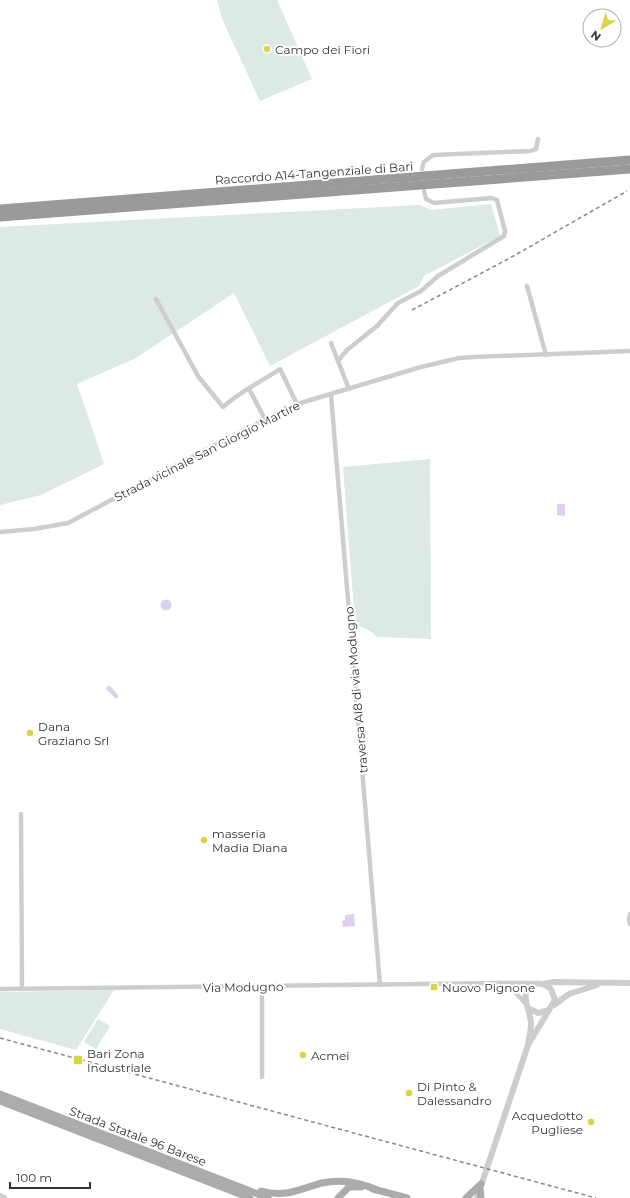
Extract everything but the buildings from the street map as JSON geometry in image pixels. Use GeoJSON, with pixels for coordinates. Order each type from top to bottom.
{"type":"FeatureCollection","features":[{"type":"Feature","properties":{"kind":"highway","name":"Raccordo A14-Tangenziale di Bari"},"geometry":{"type":"LineString","coordinates":[[0,209],[630,160]]}},
{"type":"Feature","properties":{"kind":"highway","name":"Raccordo A14-Tangenziale di Bari"},"geometry":{"type":"LineString","coordinates":[[0,217],[630,169]]}},
{"type":"Feature","properties":{"kind":"main road","name":"Strada Statale 96 Barese"},"geometry":{"type":"LineString","coordinates":[[0,1094],[268,1198]]}},
{"type":"Feature","properties":{"kind":"main road","name":"Strada Statale 96 Barese"},"geometry":{"type":"LineString","coordinates":[[0,1101],[250,1198]]}},
{"type":"Feature","properties":{"kind":"main road"},"geometry":{"type":"LineString","coordinates":[[219,1179],[232,1180],[277,1195],[290,1194],[324,1183],[342,1181],[356,1182],[377,1190]]}},
{"type":"Feature","properties":{"kind":"main road"},"geometry":{"type":"LineString","coordinates":[[466,1198],[481,1185]]}},
{"type":"Feature","properties":{"kind":"main road"},"geometry":{"type":"LineString","coordinates":[[481,1185],[481,1198]]}},
{"type":"Feature","properties":{"kind":"main road"},"geometry":{"type":"LineString","coordinates":[[338,1198],[344,1191],[352,1186],[377,1190],[407,1198]]}},
{"type":"Feature","properties":{"kind":"street"},"geometry":{"type":"LineString","coordinates":[[422,169],[424,162],[434,155],[531,151],[536,149],[538,139]]}},
{"type":"Feature","properties":{"kind":"street"},"geometry":{"type":"LineString","coordinates":[[338,361],[347,350],[377,326],[398,303],[421,291],[438,276],[504,236],[505,231],[497,200],[492,198],[434,203],[426,199],[424,190]]}},
{"type":"Feature","properties":{"kind":"street"},"geometry":{"type":"LineString","coordinates":[[527,286],[546,355]]}},
{"type":"Feature","properties":{"kind":"street"},"geometry":{"type":"LineString","coordinates":[[156,299],[198,376],[224,407],[236,395],[249,389],[280,369],[296,404]]}},
{"type":"Feature","properties":{"kind":"street"},"geometry":{"type":"LineString","coordinates":[[331,343],[350,389]]}},
{"type":"Feature","properties":{"kind":"street","name":"Strada vicinale San Giorgio Martire"},"geometry":{"type":"LineString","coordinates":[[0,532],[34,529],[68,522],[296,404],[331,395],[421,367],[459,358],[630,351]]}},
{"type":"Feature","properties":{"kind":"street"},"geometry":{"type":"LineString","coordinates":[[249,389],[265,419]]}},
{"type":"Feature","properties":{"kind":"street","name":"traversa AI8 di via Modugno"},"geometry":{"type":"LineString","coordinates":[[331,395],[380,985]]}},
{"type":"Feature","properties":{"kind":"street"},"geometry":{"type":"LineString","coordinates":[[21,814],[22,989]]}},
{"type":"Feature","properties":{"kind":"street"},"geometry":{"type":"LineString","coordinates":[[630,914],[630,924]]}},
{"type":"Feature","properties":{"kind":"street"},"geometry":{"type":"LineString","coordinates":[[477,1198],[528,1045],[531,1026],[527,1006],[527,991],[534,984],[553,982],[630,983]]}},
{"type":"Feature","properties":{"kind":"street"},"geometry":{"type":"LineString","coordinates":[[527,1006],[538,1013],[551,1008],[579,990],[603,983]]}},
{"type":"Feature","properties":{"kind":"street","name":"Via Modugno"},"geometry":{"type":"LineString","coordinates":[[486,984],[513,990],[527,1006]]}},
{"type":"Feature","properties":{"kind":"street","name":"Via Modugno"},"geometry":{"type":"LineString","coordinates":[[0,989],[534,984]]}},
{"type":"Feature","properties":{"kind":"street"},"geometry":{"type":"LineString","coordinates":[[528,1045],[551,1008],[554,994],[551,989],[544,984]]}},
{"type":"Feature","properties":{"kind":"street"},"geometry":{"type":"LineString","coordinates":[[262,987],[262,1077]]}},
{"type":"Feature","properties":{"kind":"street"},"geometry":{"type":"LineString","coordinates":[[0,1196],[4,1198]]}},
{"type":"Feature","properties":{"kind":"shaded area","name":"Campo dei Fiori"},"geometry":{"type":"Polygon","coordinates":[[[217,0],[277,0],[312,79],[260,101],[222,19],[217,0]]]}},
{"type":"Feature","properties":{"kind":"shaded area"},"geometry":{"type":"Polygon","coordinates":[[[491,204],[500,236],[424,276],[419,286],[270,366],[234,293],[136,358],[77,384],[104,464],[41,495],[0,505],[0,227],[420,205],[431,210],[491,204]]]}},
{"type":"Feature","properties":{"kind":"shaded area"},"geometry":{"type":"Polygon","coordinates":[[[430,459],[431,639],[377,637],[370,631],[355,624],[343,467],[430,459]]]}},
{"type":"Feature","properties":{"kind":"shaded area"},"geometry":{"type":"Polygon","coordinates":[[[557,504],[565,504],[565,516],[557,515],[557,504]]]}},
{"type":"Feature","properties":{"kind":"shaded area"},"geometry":{"type":"Polygon","coordinates":[[[164,600],[168,600],[170,601],[170,609],[164,610],[161,607],[161,603],[164,600]]]}},
{"type":"Feature","properties":{"kind":"shaded area"},"geometry":{"type":"Polygon","coordinates":[[[107,686],[110,686],[118,695],[118,698],[115,698],[106,689],[107,686]]]}},
{"type":"Feature","properties":{"kind":"shaded area"},"geometry":{"type":"Polygon","coordinates":[[[354,914],[355,926],[343,927],[342,921],[345,920],[345,915],[354,914]]]}},
{"type":"Feature","properties":{"kind":"shaded area"},"geometry":{"type":"Polygon","coordinates":[[[114,990],[76,1050],[0,1029],[0,992],[114,990]]]}},
{"type":"Feature","properties":{"kind":"shaded area"},"geometry":{"type":"Polygon","coordinates":[[[98,1019],[110,1026],[96,1049],[84,1042],[98,1019]]]}},
{"type":"Feature","properties":{"kind":"railway"},"geometry":{"type":"LineString","coordinates":[[412,310],[510,258],[627,191]]}},
{"type":"Feature","properties":{"kind":"railway"},"geometry":{"type":"LineString","coordinates":[[0,1038],[596,1198]]}},
{"type":"Feature","properties":{"kind":"place","name":"Campo dei Fiori"},"geometry":{"type":"Point","coordinates":[267,49]}},
{"type":"Feature","properties":{"kind":"place","name":"Dana Graziano Srl"},"geometry":{"type":"Point","coordinates":[30,733]}},
{"type":"Feature","properties":{"kind":"place","name":"masseria Madia Diana"},"geometry":{"type":"Point","coordinates":[204,840]}},
{"type":"Feature","properties":{"kind":"place","name":"Nuovo Pignone"},"geometry":{"type":"Point","coordinates":[434,987]}},
{"type":"Feature","properties":{"kind":"place","name":"Acmei"},"geometry":{"type":"Point","coordinates":[303,1055]}},
{"type":"Feature","properties":{"kind":"place","name":"Bari Zona Industriale"},"geometry":{"type":"Point","coordinates":[78,1060]}},
{"type":"Feature","properties":{"kind":"place","name":"Di Pinto & Dalessandro"},"geometry":{"type":"Point","coordinates":[409,1093]}},
{"type":"Feature","properties":{"kind":"place","name":"Acquedotto Pugliese"},"geometry":{"type":"Point","coordinates":[591,1122]}}]}
